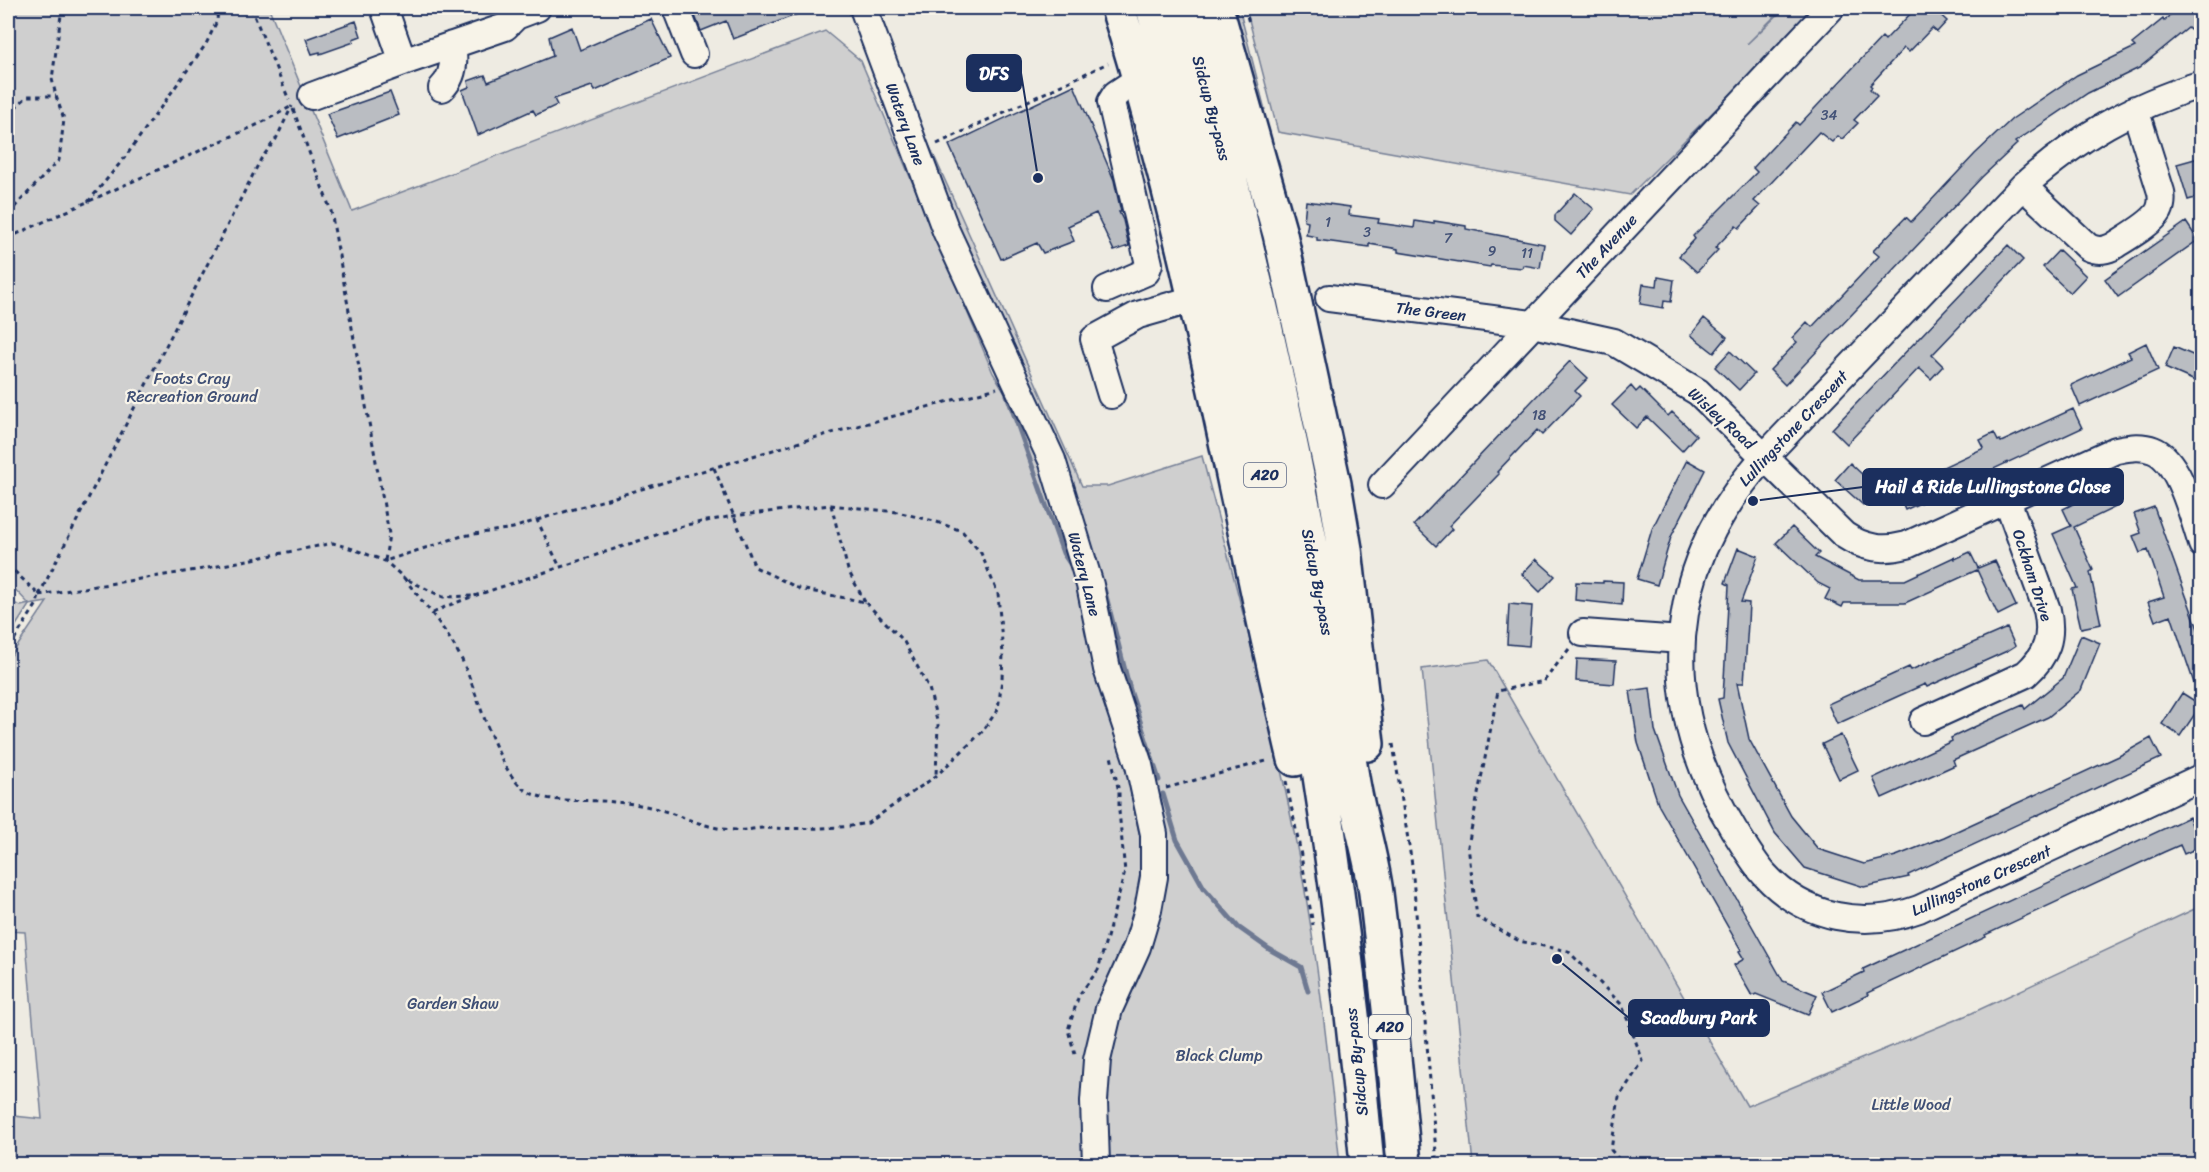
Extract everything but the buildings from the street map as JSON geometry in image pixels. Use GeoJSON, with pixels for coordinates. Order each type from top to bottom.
{"type":"FeatureCollection","features":[{"type":"Feature","properties":{"kind":"highway","name":"A20"},"geometry":{"type":"LineString","coordinates":[[1118,8],[1127,69],[1151,116],[1194,299],[1292,743],[1342,949]]}},
{"type":"Feature","properties":{"kind":"highway","name":"Sidcup By-pass"},"geometry":{"type":"LineString","coordinates":[[1153,8],[1211,227],[1252,410],[1282,560],[1329,839],[1367,1164]]}},
{"type":"Feature","properties":{"kind":"highway","name":"Sidcup By-pass"},"geometry":{"type":"LineString","coordinates":[[1185,8],[1242,220],[1316,565],[1352,781],[1376,890],[1404,1164]]}},
{"type":"Feature","properties":{"kind":"highway","name":"A20"},"geometry":{"type":"LineString","coordinates":[[1216,8],[1280,234],[1334,484],[1345,549],[1367,741],[1376,890]]}},
{"type":"Feature","properties":{"kind":"street"},"geometry":{"type":"LineString","coordinates":[[384,8],[403,62]]}},
{"type":"Feature","properties":{"kind":"street"},"geometry":{"type":"LineString","coordinates":[[302,101],[403,62],[505,27],[516,16],[537,8]]}},
{"type":"Feature","properties":{"kind":"street"},"geometry":{"type":"LineString","coordinates":[[676,8],[694,54]]}},
{"type":"Feature","properties":{"kind":"street","name":"Watery Lane"},"geometry":{"type":"LineString","coordinates":[[863,8],[946,231],[1052,460],[1090,585],[1107,669],[1139,765],[1154,834],[1154,877],[1148,910],[1137,947],[1108,1009],[1097,1060],[1094,1101],[1096,1164]]}},
{"type":"Feature","properties":{"kind":"street","name":"The Avenue"},"geometry":{"type":"LineString","coordinates":[[1382,485],[1832,8]]}},
{"type":"Feature","properties":{"kind":"street"},"geometry":{"type":"LineString","coordinates":[[442,88],[452,74],[454,56],[452,45]]}},
{"type":"Feature","properties":{"kind":"street"},"geometry":{"type":"LineString","coordinates":[[1127,69],[1111,102],[1149,264],[1146,272],[1159,308]]}},
{"type":"Feature","properties":{"kind":"street","name":"Lullingstone Crescent"},"geometry":{"type":"LineString","coordinates":[[2202,84],[2136,109],[2081,139],[2057,157],[2023,186],[1764,456],[1728,502],[1707,540],[1690,591],[1682,640],[1681,667],[1687,716],[1703,770],[1724,813],[1753,860],[1766,876],[1802,904],[1838,918],[1880,919],[1901,916],[2202,777]]}},
{"type":"Feature","properties":{"kind":"street"},"geometry":{"type":"LineString","coordinates":[[2023,186],[2088,246],[2104,251],[2112,247],[2152,218],[2159,211],[2162,202],[2136,109]]}},
{"type":"Feature","properties":{"kind":"street"},"geometry":{"type":"LineString","coordinates":[[1107,289],[1146,272]]}},
{"type":"Feature","properties":{"kind":"street","name":"The Green"},"geometry":{"type":"LineString","coordinates":[[1329,298],[1533,324]]}},
{"type":"Feature","properties":{"kind":"street"},"geometry":{"type":"LineString","coordinates":[[1111,395],[1094,339],[1138,315],[1194,299]]}},
{"type":"Feature","properties":{"kind":"street","name":"Wisley Road"},"geometry":{"type":"LineString","coordinates":[[1533,324],[1614,342],[1698,392],[1844,535],[1857,544],[1891,549],[1908,545],[2116,450],[2135,447],[2154,450],[2170,463],[2180,482],[2202,544]]}},
{"type":"Feature","properties":{"kind":"street","name":"Ockham Drive"},"geometry":{"type":"LineString","coordinates":[[1923,721],[2026,674],[2035,666],[2048,642],[2050,626],[2046,610],[2007,500]]}},
{"type":"Feature","properties":{"kind":"street"},"geometry":{"type":"LineString","coordinates":[[1583,633],[1682,640]]}},
{"type":"Feature","properties":{"kind":"path"},"geometry":{"type":"LineString","coordinates":[[8,214],[59,160],[64,119],[52,79],[62,8]]}},
{"type":"Feature","properties":{"kind":"path"},"geometry":{"type":"LineString","coordinates":[[87,203],[126,156],[207,44],[217,21],[218,8]]}},
{"type":"Feature","properties":{"kind":"path"},"geometry":{"type":"LineString","coordinates":[[251,8],[302,101],[331,211],[389,534],[385,561]]}},
{"type":"Feature","properties":{"kind":"path"},"geometry":{"type":"LineString","coordinates":[[917,154],[1127,69]]}},
{"type":"Feature","properties":{"kind":"path"},"geometry":{"type":"LineString","coordinates":[[8,114],[28,96],[56,96]]}},
{"type":"Feature","properties":{"kind":"path"},"geometry":{"type":"LineString","coordinates":[[8,238],[261,123],[302,101]]}},
{"type":"Feature","properties":{"kind":"path"},"geometry":{"type":"LineString","coordinates":[[8,649],[37,604],[39,595],[261,159],[302,101]]}},
{"type":"Feature","properties":{"kind":"path"},"geometry":{"type":"LineString","coordinates":[[385,561],[462,536],[513,528],[817,437],[999,388]]}},
{"type":"Feature","properties":{"kind":"path"},"geometry":{"type":"LineString","coordinates":[[714,468],[755,567],[800,590],[865,602]]}},
{"type":"Feature","properties":{"kind":"path"},"geometry":{"type":"LineString","coordinates":[[39,595],[203,569],[333,543],[353,549],[385,561],[404,579],[433,614],[443,626],[462,659],[504,764],[520,786],[535,796],[555,800],[601,800],[627,803],[656,809],[711,826],[737,830],[813,829],[868,823],[936,777],[983,731],[998,709],[1003,654],[998,594],[981,553],[962,531],[897,512],[831,505],[734,516],[686,525],[474,596],[433,614]]}},
{"type":"Feature","properties":{"kind":"path"},"geometry":{"type":"LineString","coordinates":[[831,505],[848,570],[865,602],[903,640],[929,688],[938,725],[936,777]]}},
{"type":"Feature","properties":{"kind":"path"},"geometry":{"type":"LineString","coordinates":[[537,520],[560,568]]}},
{"type":"Feature","properties":{"kind":"path"},"geometry":{"type":"LineString","coordinates":[[8,565],[39,595]]}},
{"type":"Feature","properties":{"kind":"path"},"geometry":{"type":"LineString","coordinates":[[404,579],[443,597],[474,596]]}},
{"type":"Feature","properties":{"kind":"path"},"geometry":{"type":"LineString","coordinates":[[1583,633],[1544,681],[1498,692],[1468,846],[1477,917],[1519,941],[1568,951],[1622,1005],[1643,1061],[1619,1096],[1611,1150],[1623,1164]]}},
{"type":"Feature","properties":{"kind":"path"},"geometry":{"type":"LineString","coordinates":[[1076,1057],[1068,1030],[1079,995],[1098,970],[1125,872],[1119,792],[1110,750]]}},
{"type":"Feature","properties":{"kind":"path"},"geometry":{"type":"LineString","coordinates":[[1145,794],[1281,757]]}},
{"type":"Feature","properties":{"kind":"green space"},"geometry":{"type":"Polygon","coordinates":[[[8,8],[269,8],[352,211],[825,31],[861,61],[993,373],[1042,452],[1120,741],[1148,876],[1088,1164],[8,1164],[8,941],[14,1116],[42,1119],[25,932],[8,931],[8,660],[47,602],[29,605],[8,638],[8,601],[21,606],[29,604],[8,582],[8,8]]]}},
{"type":"Feature","properties":{"kind":"green space"},"geometry":{"type":"Polygon","coordinates":[[[1233,8],[1239,8],[1265,110],[1258,100],[1233,8]]]}},
{"type":"Feature","properties":{"kind":"green space"},"geometry":{"type":"Polygon","coordinates":[[[1246,8],[1783,8],[1747,44],[1785,8],[1817,8],[1630,195],[1278,132],[1246,8]]]}},
{"type":"Feature","properties":{"kind":"green space","name":"Black Clump"},"geometry":{"type":"Polygon","coordinates":[[[926,138],[1082,486],[1108,486],[1202,456],[1265,700],[1292,823],[1318,975],[1340,1164],[1106,1164],[1103,1102],[1117,1013],[1156,911],[1114,656],[953,225],[926,138]]]}},
{"type":"Feature","properties":{"kind":"green space","name":"Little Wood"},"geometry":{"type":"Polygon","coordinates":[[[1488,660],[1747,1106],[1972,1013],[2201,906],[2201,1164],[1473,1164],[1422,669],[1488,660]]]}},
{"type":"Feature","properties":{"kind":"waterway"},"geometry":{"type":"LineString","coordinates":[[1007,395],[1063,553],[1073,568]]}},
{"type":"Feature","properties":{"kind":"waterway"},"geometry":{"type":"LineString","coordinates":[[1104,588],[1130,690],[1159,780]]}},
{"type":"Feature","properties":{"kind":"waterway"},"geometry":{"type":"LineString","coordinates":[[1163,794],[1177,840],[1204,888],[1238,927],[1269,949],[1301,967],[1308,991]]}},
{"type":"Feature","properties":{"kind":"place","name":"DFS"},"geometry":{"type":"Point","coordinates":[1038,178]}},
{"type":"Feature","properties":{"kind":"place","name":"Hail & Ride Lullingstone Close"},"geometry":{"type":"Point","coordinates":[1753,501]}},
{"type":"Feature","properties":{"kind":"place","name":"Scadbury Park"},"geometry":{"type":"Point","coordinates":[1557,959]}},
{"type":"Feature","properties":{"kind":"park label","name":"Foots Cray Recreation Ground"},"geometry":{"type":"Point","coordinates":[192,387]}},
{"type":"Feature","properties":{"kind":"park label","name":"Garden Shaw"},"geometry":{"type":"Point","coordinates":[453,1003]}}]}
